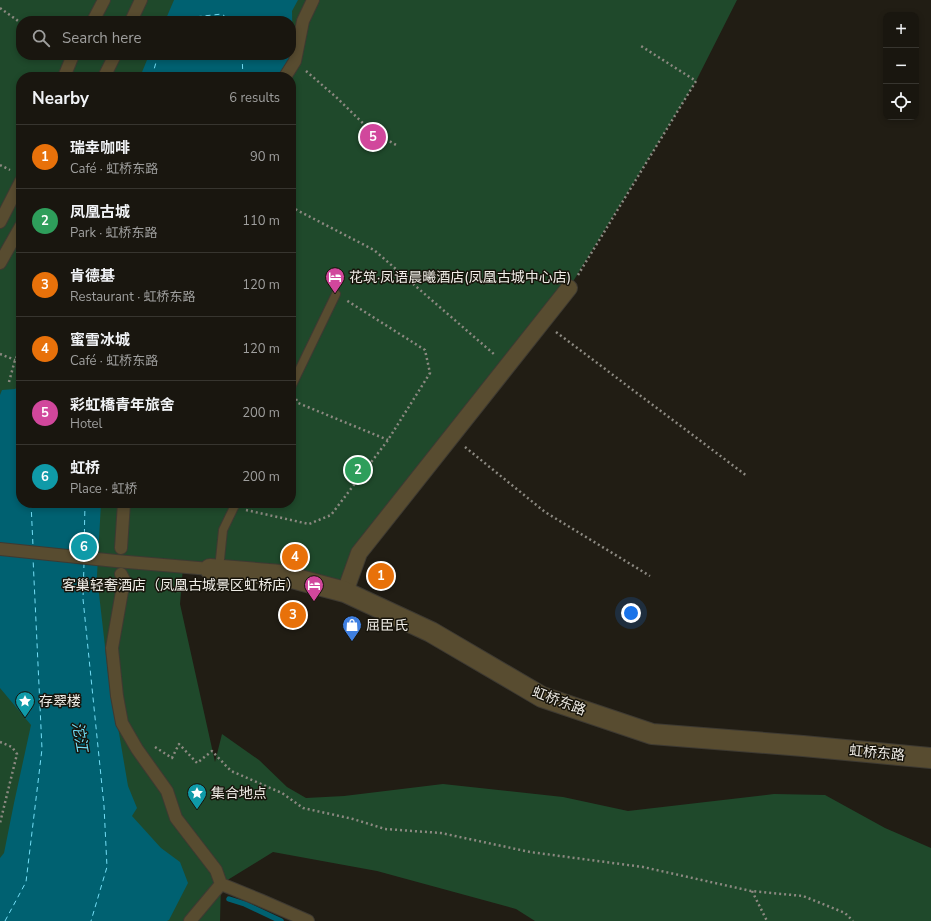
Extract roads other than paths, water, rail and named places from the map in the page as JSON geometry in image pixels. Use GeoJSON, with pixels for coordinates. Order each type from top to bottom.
{"type":"FeatureCollection","features":[{"type":"Feature","properties":{"kind":"street"},"geometry":{"type":"LineString","coordinates":[[96,16],[104,0]]}},
{"type":"Feature","properties":{"kind":"street"},"geometry":{"type":"LineString","coordinates":[[133,16],[141,0]]}},
{"type":"Feature","properties":{"kind":"street"},"geometry":{"type":"LineString","coordinates":[[296,56],[303,21],[313,0]]}},
{"type":"Feature","properties":{"kind":"street"},"geometry":{"type":"LineString","coordinates":[[66,72],[72,60]]}},
{"type":"Feature","properties":{"kind":"street"},"geometry":{"type":"LineString","coordinates":[[106,72],[112,60]]}},
{"type":"Feature","properties":{"kind":"street"},"geometry":{"type":"LineString","coordinates":[[288,72],[295,60]]}},
{"type":"Feature","properties":{"kind":"street"},"geometry":{"type":"LineString","coordinates":[[0,222],[16,191]]}},
{"type":"Feature","properties":{"kind":"street"},"geometry":{"type":"LineString","coordinates":[[0,263],[16,235]]}},
{"type":"Feature","properties":{"kind":"street"},"geometry":{"type":"LineString","coordinates":[[345,592],[359,553],[569,288]]}},
{"type":"Feature","properties":{"kind":"street"},"geometry":{"type":"LineString","coordinates":[[121,548],[124,508]]}},
{"type":"Feature","properties":{"kind":"street"},"geometry":{"type":"LineString","coordinates":[[0,549],[214,569]]}},
{"type":"Feature","properties":{"kind":"street","name":"虹桥东路"},"geometry":{"type":"LineString","coordinates":[[214,569],[281,575],[345,592],[431,632],[542,697],[652,734],[931,758]]}},
{"type":"Feature","properties":{"kind":"street"},"geometry":{"type":"LineString","coordinates":[[121,574],[124,580],[112,648],[117,696],[122,723],[137,749],[167,791],[176,818],[216,870],[221,884],[308,921]]}},
{"type":"Feature","properties":{"kind":"street"},"geometry":{"type":"LineString","coordinates":[[190,921],[221,884]]}},
{"type":"Feature","properties":{"kind":"lane"},"geometry":{"type":"LineString","coordinates":[[296,376],[336,294]]}},
{"type":"Feature","properties":{"kind":"lane"},"geometry":{"type":"LineString","coordinates":[[214,569],[223,530],[234,508]]}},
{"type":"Feature","properties":{"kind":"water"},"geometry":{"type":"Polygon","coordinates":[[[174,0],[298,0],[292,11],[292,16],[167,16],[174,0]]]}},
{"type":"Feature","properties":{"kind":"water"},"geometry":{"type":"Polygon","coordinates":[[[147,60],[292,60],[284,72],[142,72],[147,60]]]}},
{"type":"Feature","properties":{"kind":"water","name":"沱江"},"geometry":{"type":"Polygon","coordinates":[[[16,388],[16,508],[101,508],[97,576],[108,673],[128,786],[137,808],[132,816],[161,848],[180,862],[188,883],[169,920],[167,921],[0,921],[0,858],[4,853],[31,725],[0,688],[0,395],[2,390],[16,388]]]}},
{"type":"Feature","properties":{"kind":"waterway"},"geometry":{"type":"LineString","coordinates":[[229,899],[245,904],[281,921]]}},
{"type":"Feature","properties":{"kind":"place","name":"彩虹橋青年旅舍"},"geometry":{"type":"Point","coordinates":[373,137]}},
{"type":"Feature","properties":{"kind":"place","name":"花筑·凤语晨曦酒店(凤凰古城中心店)"},"geometry":{"type":"Point","coordinates":[335,294]}},
{"type":"Feature","properties":{"kind":"place","name":"凤凰古城"},"geometry":{"type":"Point","coordinates":[358,470]}},
{"type":"Feature","properties":{"kind":"place","name":"虹桥"},"geometry":{"type":"Point","coordinates":[84,547]}},
{"type":"Feature","properties":{"kind":"place","name":"蜜雪冰城"},"geometry":{"type":"Point","coordinates":[295,557]}},
{"type":"Feature","properties":{"kind":"place","name":"瑞幸咖啡"},"geometry":{"type":"Point","coordinates":[381,576]}},
{"type":"Feature","properties":{"kind":"place","name":"客巢轻奢酒店（凤凰古城景区虹桥店）"},"geometry":{"type":"Point","coordinates":[314,602]}},
{"type":"Feature","properties":{"kind":"place","name":"肯德基"},"geometry":{"type":"Point","coordinates":[293,615]}},
{"type":"Feature","properties":{"kind":"place","name":"屈臣氏"},"geometry":{"type":"Point","coordinates":[352,642]}},
{"type":"Feature","properties":{"kind":"place","name":"存翠楼"},"geometry":{"type":"Point","coordinates":[25,718]}},
{"type":"Feature","properties":{"kind":"place","name":"集合地点"},"geometry":{"type":"Point","coordinates":[197,810]}}]}
